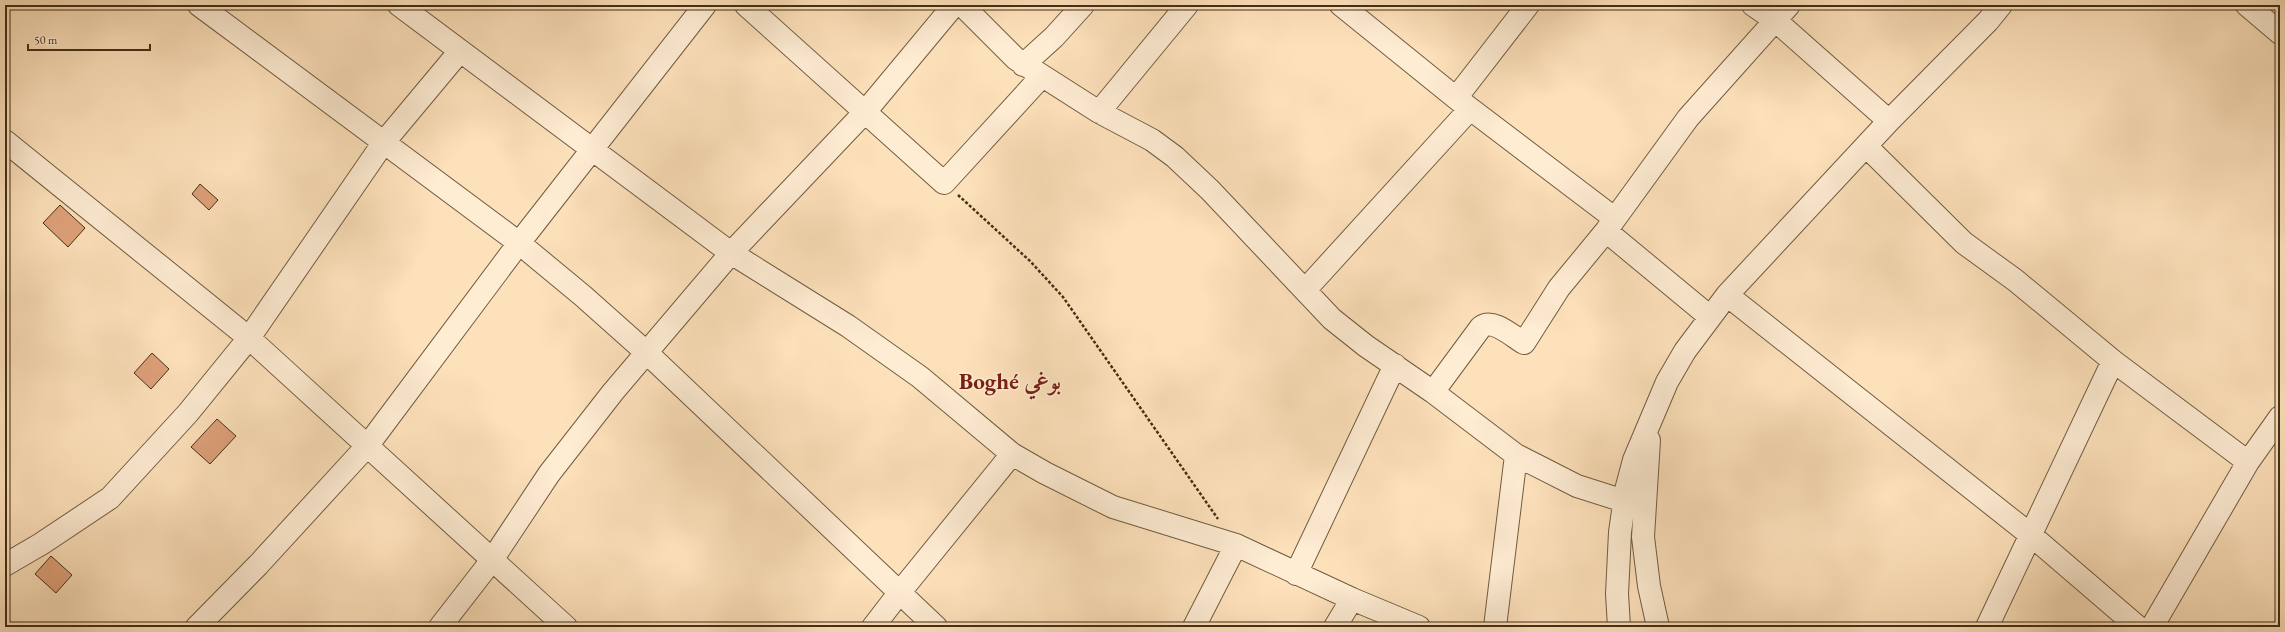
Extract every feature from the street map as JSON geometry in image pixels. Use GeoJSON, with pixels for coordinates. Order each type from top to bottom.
{"type":"FeatureCollection","features":[{"type":"Feature","properties":{"kind":"street"},"geometry":{"type":"LineString","coordinates":[[199,5],[519,243],[584,296],[647,353],[936,627]]}},
{"type":"Feature","properties":{"kind":"street"},"geometry":{"type":"LineString","coordinates":[[399,5],[731,253],[848,326],[920,377],[1012,454],[1045,473],[1113,507],[1236,545],[1296,574],[1419,627]]}},
{"type":"Feature","properties":{"kind":"street"},"geometry":{"type":"LineString","coordinates":[[197,627],[258,565],[368,445],[519,243],[593,151],[705,5]]}},
{"type":"Feature","properties":{"kind":"street"},"geometry":{"type":"LineString","coordinates":[[746,5],[944,183],[1042,76]]}},
{"type":"Feature","properties":{"kind":"street"},"geometry":{"type":"LineString","coordinates":[[440,627],[492,560],[554,468],[613,392],[731,253],[865,112],[954,5]]}},
{"type":"Feature","properties":{"kind":"street"},"geometry":{"type":"LineString","coordinates":[[962,5],[1023,65],[1099,112],[1152,140],[1175,157],[1210,190],[1306,289],[1332,319],[1366,346],[1433,392],[1516,455],[1577,486],[1624,501]]}},
{"type":"Feature","properties":{"kind":"street"},"geometry":{"type":"LineString","coordinates":[[1023,65],[1054,37],[1083,5]]}},
{"type":"Feature","properties":{"kind":"street"},"geometry":{"type":"LineString","coordinates":[[1099,112],[1187,5]]}},
{"type":"Feature","properties":{"kind":"street"},"geometry":{"type":"LineString","coordinates":[[1341,5],[1610,224],[1710,317]]}},
{"type":"Feature","properties":{"kind":"street"},"geometry":{"type":"LineString","coordinates":[[1306,289],[1463,103],[1528,5]]}},
{"type":"Feature","properties":{"kind":"street"},"geometry":{"type":"LineString","coordinates":[[1753,5],[1782,13],[1888,121]]}},
{"type":"Feature","properties":{"kind":"street"},"geometry":{"type":"LineString","coordinates":[[1619,627],[1617,594],[1620,532],[1624,501],[1634,460],[1668,382],[1685,351],[1727,295],[1888,121],[1988,22],[2001,5]]}},
{"type":"Feature","properties":{"kind":"street"},"geometry":{"type":"LineString","coordinates":[[2247,5],[2280,33]]}},
{"type":"Feature","properties":{"kind":"street"},"geometry":{"type":"LineString","coordinates":[[1433,392],[1480,327],[1485,324],[1491,323],[1524,343],[1558,288],[1610,224],[1688,118],[1782,13]]}},
{"type":"Feature","properties":{"kind":"street"},"geometry":{"type":"LineString","coordinates":[[5,565],[41,544],[110,498],[188,413],[249,338],[384,142],[460,51]]}},
{"type":"Feature","properties":{"kind":"street"},"geometry":{"type":"LineString","coordinates":[[5,141],[249,338],[566,627]]}},
{"type":"Feature","properties":{"kind":"street"},"geometry":{"type":"LineString","coordinates":[[1866,146],[1964,243],[2015,280],[2113,361],[2248,462]]}},
{"type":"Feature","properties":{"kind":"street"},"geometry":{"type":"LineString","coordinates":[[1727,295],[2032,536],[2138,627]]}},
{"type":"Feature","properties":{"kind":"street"},"geometry":{"type":"LineString","coordinates":[[1987,627],[2032,536],[2113,361]]}},
{"type":"Feature","properties":{"kind":"street"},"geometry":{"type":"LineString","coordinates":[[1296,574],[1395,365]]}},
{"type":"Feature","properties":{"kind":"street"},"geometry":{"type":"LineString","coordinates":[[2152,627],[2248,462],[2280,417]]}},
{"type":"Feature","properties":{"kind":"street"},"geometry":{"type":"LineString","coordinates":[[1651,421],[1643,537],[1649,586],[1658,627]]}},
{"type":"Feature","properties":{"kind":"street"},"geometry":{"type":"LineString","coordinates":[[873,627],[1012,454]]}},
{"type":"Feature","properties":{"kind":"street"},"geometry":{"type":"LineString","coordinates":[[1495,627],[1516,455]]}},
{"type":"Feature","properties":{"kind":"street"},"geometry":{"type":"LineString","coordinates":[[1194,627],[1236,545]]}},
{"type":"Feature","properties":{"kind":"street"},"geometry":{"type":"LineString","coordinates":[[1335,627],[1352,599]]}},
{"type":"Feature","properties":{"kind":"path"},"geometry":{"type":"LineString","coordinates":[[944,183],[1030,261],[1063,297],[1236,545]]}},
{"type":"Feature","properties":{"kind":"building"},"geometry":{"type":"Polygon","coordinates":[[[200,184],[218,200],[209,210],[192,194],[200,184]]]}},
{"type":"Feature","properties":{"kind":"building"},"geometry":{"type":"Polygon","coordinates":[[[60,205],[85,228],[68,247],[43,223],[60,205]]]}},
{"type":"Feature","properties":{"kind":"building"},"geometry":{"type":"Polygon","coordinates":[[[152,353],[169,369],[151,389],[134,373],[152,353]]]}},
{"type":"Feature","properties":{"kind":"building"},"geometry":{"type":"Polygon","coordinates":[[[217,419],[236,436],[210,464],[191,447],[217,419]]]}},
{"type":"Feature","properties":{"kind":"building"},"geometry":{"type":"Polygon","coordinates":[[[51,556],[72,575],[56,593],[35,574],[51,556]]]}},
{"type":"Feature","properties":{"kind":"district","name":"Boghé بوغي"},"geometry":{"type":"Point","coordinates":[1010,381]}}]}
